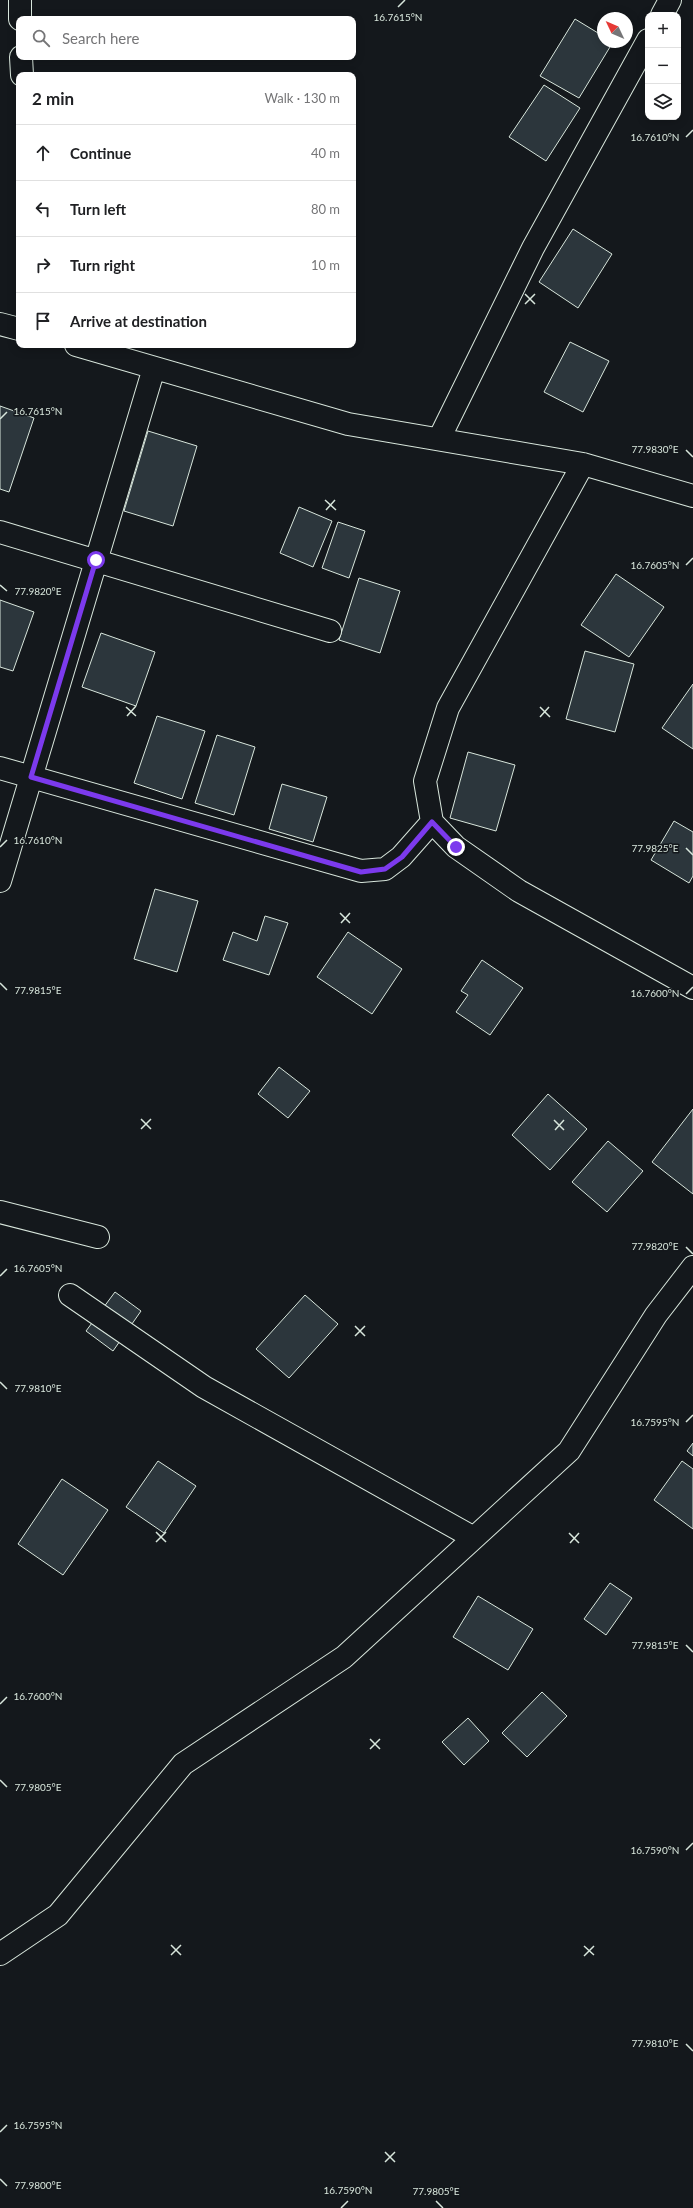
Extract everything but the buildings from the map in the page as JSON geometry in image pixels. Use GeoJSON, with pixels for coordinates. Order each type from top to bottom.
{"type":"FeatureCollection","features":[{"type":"Feature","properties":{"kind":"street"},"geometry":{"type":"LineString","coordinates":[[20,0],[20,16]]}},
{"type":"Feature","properties":{"kind":"street"},"geometry":{"type":"LineString","coordinates":[[664,12],[670,0]]}},
{"type":"Feature","properties":{"kind":"street"},"geometry":{"type":"LineString","coordinates":[[439,439],[533,248],[645,45]]}},
{"type":"Feature","properties":{"kind":"street"},"geometry":{"type":"LineString","coordinates":[[21,60],[22,72]]}},
{"type":"Feature","properties":{"kind":"street"},"geometry":{"type":"LineString","coordinates":[[0,324],[16,328]]}},
{"type":"Feature","properties":{"kind":"street"},"geometry":{"type":"LineString","coordinates":[[86,348],[348,424],[583,464],[693,496]]}},
{"type":"Feature","properties":{"kind":"street"},"geometry":{"type":"LineString","coordinates":[[0,881],[154,368]]}},
{"type":"Feature","properties":{"kind":"street"},"geometry":{"type":"LineString","coordinates":[[583,464],[448,708],[425,781],[432,822],[456,847],[519,892],[693,988]]}},
{"type":"Feature","properties":{"kind":"street"},"geometry":{"type":"LineString","coordinates":[[0,532],[330,631]]}},
{"type":"Feature","properties":{"kind":"street"},"geometry":{"type":"LineString","coordinates":[[0,768],[361,872],[385,869],[402,857],[432,822]]}},
{"type":"Feature","properties":{"kind":"street"},"geometry":{"type":"LineString","coordinates":[[0,1212],[98,1237]]}},
{"type":"Feature","properties":{"kind":"street"},"geometry":{"type":"LineString","coordinates":[[0,1954],[58,1915],[183,1764],[344,1657],[569,1451],[656,1315],[693,1267]]}},
{"type":"Feature","properties":{"kind":"street"},"geometry":{"type":"LineString","coordinates":[[70,1295],[204,1387],[474,1538]]}},
{"type":"Feature","properties":{"kind":"route"},"geometry":{"type":"LineString","coordinates":[[96,560],[31,777],[361,872],[385,869],[402,857],[432,822],[456,847]]}}]}
